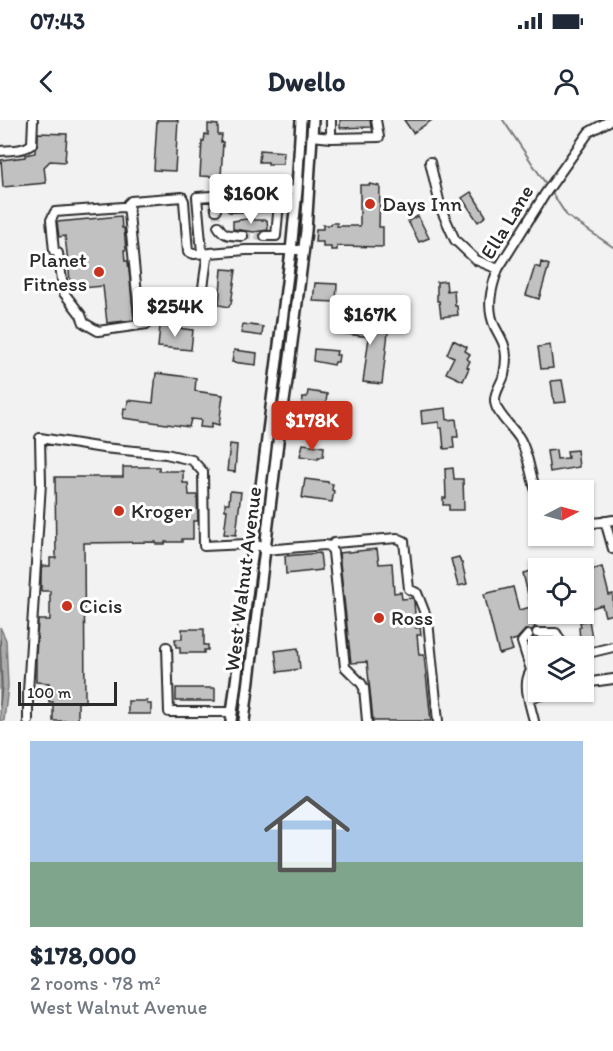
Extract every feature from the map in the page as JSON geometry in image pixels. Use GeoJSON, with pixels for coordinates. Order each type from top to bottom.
{"type":"FeatureCollection","features":[{"type":"Feature","properties":{"kind":"main road","name":"West Walnut Avenue"},"geometry":{"type":"LineString","coordinates":[[232,717],[291,251],[301,120]]}},
{"type":"Feature","properties":{"kind":"main road","name":"West Walnut Avenue"},"geometry":{"type":"LineString","coordinates":[[244,721],[303,250],[313,120]]}},
{"type":"Feature","properties":{"kind":"street"},"geometry":{"type":"LineString","coordinates":[[0,151],[30,146],[33,120]]}},
{"type":"Feature","properties":{"kind":"street"},"geometry":{"type":"LineString","coordinates":[[331,120],[331,138]]}},
{"type":"Feature","properties":{"kind":"street"},"geometry":{"type":"LineString","coordinates":[[312,136],[379,137],[376,120]]}},
{"type":"Feature","properties":{"kind":"street","name":"Ella Lane"},"geometry":{"type":"LineString","coordinates":[[532,480],[526,453],[519,438],[496,407],[495,398],[504,375],[506,356],[505,345],[489,311],[493,283],[498,269],[545,194],[589,132],[611,120]]}},
{"type":"Feature","properties":{"kind":"street"},"geometry":{"type":"LineString","coordinates":[[430,162],[441,209],[455,240],[476,260],[498,269]]}},
{"type":"Feature","properties":{"kind":"street"},"geometry":{"type":"LineString","coordinates":[[297,190],[197,197],[206,253],[207,258],[200,310],[139,314],[128,204],[131,201],[182,197],[189,252],[194,254],[206,253],[246,250],[303,250]]}},
{"type":"Feature","properties":{"kind":"street"},"geometry":{"type":"LineString","coordinates":[[265,236],[276,236],[280,191]]}},
{"type":"Feature","properties":{"kind":"street"},"geometry":{"type":"LineString","coordinates":[[231,194],[231,207],[279,206]]}},
{"type":"Feature","properties":{"kind":"street"},"geometry":{"type":"LineString","coordinates":[[215,196],[216,210]]}},
{"type":"Feature","properties":{"kind":"street"},"geometry":{"type":"LineString","coordinates":[[129,209],[123,207],[55,212],[51,220],[54,251],[58,253],[64,293],[81,315],[84,323],[98,331],[147,324],[149,314]]}},
{"type":"Feature","properties":{"kind":"street"},"geometry":{"type":"LineString","coordinates":[[218,226],[222,232],[243,236]]}},
{"type":"Feature","properties":{"kind":"street"},"geometry":{"type":"LineString","coordinates":[[28,721],[41,483],[40,438],[103,448],[166,454],[192,460],[203,472],[204,546],[246,544],[265,549],[330,546],[333,552],[345,667],[364,688],[367,721]]}},
{"type":"Feature","properties":{"kind":"street"},"geometry":{"type":"LineString","coordinates":[[594,523],[609,521],[613,549]]}},
{"type":"Feature","properties":{"kind":"street"},"geometry":{"type":"LineString","coordinates":[[331,548],[334,543],[397,538],[404,541],[409,589],[417,593],[428,621],[438,721]]}},
{"type":"Feature","properties":{"kind":"street"},"geometry":{"type":"LineString","coordinates":[[530,636],[556,633],[558,636]]}},
{"type":"Feature","properties":{"kind":"street"},"geometry":{"type":"LineString","coordinates":[[528,637],[522,642],[528,661]]}},
{"type":"Feature","properties":{"kind":"street"},"geometry":{"type":"LineString","coordinates":[[167,647],[169,717],[232,717]]}},
{"type":"Feature","properties":{"kind":"street"},"geometry":{"type":"LineString","coordinates":[[594,652],[613,647]]}},
{"type":"Feature","properties":{"kind":"street"},"geometry":{"type":"LineString","coordinates":[[528,676],[526,683],[528,693]]}},
{"type":"Feature","properties":{"kind":"street"},"geometry":{"type":"LineString","coordinates":[[594,681],[613,678]]}},
{"type":"Feature","properties":{"kind":"street"},"geometry":{"type":"LineString","coordinates":[[530,702],[534,721]]}},
{"type":"Feature","properties":{"kind":"water"},"geometry":{"type":"Polygon","coordinates":[[[0,627],[6,640],[8,686],[4,721],[0,721],[0,627]]]}},
{"type":"Feature","properties":{"kind":"building"},"geometry":{"type":"Polygon","coordinates":[[[157,120],[178,120],[175,171],[154,170],[157,120]]]}},
{"type":"Feature","properties":{"kind":"building"},"geometry":{"type":"Polygon","coordinates":[[[340,120],[370,120],[371,127],[340,128],[340,120]]]}},
{"type":"Feature","properties":{"kind":"building"},"geometry":{"type":"Polygon","coordinates":[[[404,120],[432,120],[413,133],[404,120]]]}},
{"type":"Feature","properties":{"kind":"building"},"geometry":{"type":"Polygon","coordinates":[[[208,124],[218,125],[218,135],[222,135],[221,177],[200,176],[202,141],[204,141],[205,134],[208,135],[208,124]]]}},
{"type":"Feature","properties":{"kind":"building"},"geometry":{"type":"Polygon","coordinates":[[[38,133],[67,134],[65,162],[50,161],[44,167],[46,183],[3,187],[1,160],[25,157],[25,155],[35,153],[38,133]]]}},
{"type":"Feature","properties":{"kind":"building"},"geometry":{"type":"Polygon","coordinates":[[[260,150],[284,152],[283,164],[259,162],[260,150]]]}},
{"type":"Feature","properties":{"kind":"building","name":"Days Inn"},"geometry":{"type":"Polygon","coordinates":[[[360,185],[380,186],[379,227],[383,227],[383,247],[337,246],[337,250],[331,250],[331,247],[323,247],[323,242],[315,242],[316,229],[323,229],[323,225],[337,223],[337,226],[360,226],[360,185]]]}},
{"type":"Feature","properties":{"kind":"building"},"geometry":{"type":"Polygon","coordinates":[[[471,192],[486,216],[478,222],[462,198],[471,192]]]}},
{"type":"Feature","properties":{"kind":"building"},"geometry":{"type":"Polygon","coordinates":[[[121,216],[134,320],[107,323],[103,286],[71,289],[65,236],[59,237],[57,222],[121,216]]]}},
{"type":"Feature","properties":{"kind":"building"},"geometry":{"type":"Polygon","coordinates":[[[418,216],[429,238],[419,242],[408,221],[418,216]]]}},
{"type":"Feature","properties":{"kind":"building"},"geometry":{"type":"Polygon","coordinates":[[[253,218],[253,220],[267,220],[268,230],[254,232],[233,229],[233,221],[253,218]]]}},
{"type":"Feature","properties":{"kind":"building"},"geometry":{"type":"Polygon","coordinates":[[[541,262],[549,265],[539,299],[526,295],[535,266],[540,268],[541,262]]]}},
{"type":"Feature","properties":{"kind":"building"},"geometry":{"type":"Polygon","coordinates":[[[222,269],[236,270],[229,307],[219,305],[222,269]]]}},
{"type":"Feature","properties":{"kind":"building"},"geometry":{"type":"Polygon","coordinates":[[[446,281],[447,291],[454,290],[458,315],[441,317],[439,301],[437,301],[437,282],[446,281]]]}},
{"type":"Feature","properties":{"kind":"building"},"geometry":{"type":"Polygon","coordinates":[[[315,283],[337,284],[336,302],[313,301],[315,283]]]}},
{"type":"Feature","properties":{"kind":"building"},"geometry":{"type":"Polygon","coordinates":[[[342,318],[389,324],[382,384],[363,382],[369,337],[340,333],[342,318]]]}},
{"type":"Feature","properties":{"kind":"building"},"geometry":{"type":"Polygon","coordinates":[[[243,324],[263,327],[262,336],[241,333],[243,324]]]}},
{"type":"Feature","properties":{"kind":"building"},"geometry":{"type":"Polygon","coordinates":[[[160,326],[193,330],[191,350],[158,347],[160,326]]]}},
{"type":"Feature","properties":{"kind":"building"},"geometry":{"type":"Polygon","coordinates":[[[453,340],[467,347],[465,351],[470,354],[467,359],[470,361],[467,367],[469,368],[463,381],[446,373],[454,357],[447,354],[453,340]]]}},
{"type":"Feature","properties":{"kind":"building"},"geometry":{"type":"Polygon","coordinates":[[[550,345],[553,368],[541,369],[538,347],[550,345]]]}},
{"type":"Feature","properties":{"kind":"building"},"geometry":{"type":"Polygon","coordinates":[[[314,349],[337,351],[338,362],[334,365],[313,361],[314,349]]]}},
{"type":"Feature","properties":{"kind":"building"},"geometry":{"type":"Polygon","coordinates":[[[234,350],[257,353],[256,365],[232,362],[234,350]]]}},
{"type":"Feature","properties":{"kind":"building"},"geometry":{"type":"Polygon","coordinates":[[[156,373],[196,378],[195,391],[223,395],[219,425],[212,423],[211,428],[200,427],[201,420],[191,419],[189,427],[123,418],[128,400],[153,403],[156,373]]]}},
{"type":"Feature","properties":{"kind":"building"},"geometry":{"type":"Polygon","coordinates":[[[562,380],[566,402],[554,403],[551,381],[562,380]]]}},
{"type":"Feature","properties":{"kind":"building"},"geometry":{"type":"Polygon","coordinates":[[[308,391],[327,394],[324,421],[301,417],[303,397],[307,397],[308,391]]]}},
{"type":"Feature","properties":{"kind":"building"},"geometry":{"type":"Polygon","coordinates":[[[446,408],[447,420],[456,419],[458,437],[453,437],[454,448],[444,449],[442,428],[439,428],[439,422],[422,424],[421,411],[446,408]]]}},
{"type":"Feature","properties":{"kind":"building"},"geometry":{"type":"Polygon","coordinates":[[[230,444],[237,445],[235,472],[227,471],[230,444]]]}},
{"type":"Feature","properties":{"kind":"building"},"geometry":{"type":"Polygon","coordinates":[[[303,444],[324,447],[323,457],[318,457],[318,459],[300,456],[303,444]]]}},
{"type":"Feature","properties":{"kind":"building"},"geometry":{"type":"Polygon","coordinates":[[[556,450],[557,459],[568,458],[567,451],[577,450],[579,467],[550,472],[547,451],[556,450]]]}},
{"type":"Feature","properties":{"kind":"building"},"geometry":{"type":"Polygon","coordinates":[[[123,467],[159,467],[159,471],[183,471],[183,483],[188,483],[189,495],[197,495],[198,521],[193,521],[193,539],[182,539],[182,542],[165,542],[165,544],[156,544],[156,542],[84,543],[85,702],[78,702],[78,721],[53,721],[53,702],[49,702],[49,683],[36,682],[36,657],[38,620],[50,620],[50,591],[41,591],[41,574],[42,566],[50,566],[50,558],[56,558],[55,477],[123,477],[123,467]]]}},
{"type":"Feature","properties":{"kind":"building"},"geometry":{"type":"Polygon","coordinates":[[[453,468],[454,479],[463,479],[464,510],[449,510],[449,505],[443,505],[443,498],[446,498],[445,469],[453,468]]]}},
{"type":"Feature","properties":{"kind":"building"},"geometry":{"type":"Polygon","coordinates":[[[305,479],[333,484],[332,502],[302,498],[305,479]]]}},
{"type":"Feature","properties":{"kind":"building"},"geometry":{"type":"Polygon","coordinates":[[[230,491],[241,492],[236,535],[224,534],[227,510],[225,510],[225,503],[229,503],[230,491]]]}},
{"type":"Feature","properties":{"kind":"building"},"geometry":{"type":"Polygon","coordinates":[[[377,549],[379,564],[392,563],[394,593],[401,592],[402,599],[413,598],[414,601],[416,628],[420,627],[421,635],[417,635],[419,655],[424,655],[431,721],[373,721],[367,662],[351,663],[339,553],[377,549]]]}},
{"type":"Feature","properties":{"kind":"building"},"geometry":{"type":"Polygon","coordinates":[[[320,553],[322,570],[286,574],[285,556],[320,553]]]}},
{"type":"Feature","properties":{"kind":"building"},"geometry":{"type":"Polygon","coordinates":[[[459,557],[467,584],[458,586],[451,559],[459,557]]]}},
{"type":"Feature","properties":{"kind":"building"},"geometry":{"type":"Polygon","coordinates":[[[602,567],[609,595],[613,594],[613,614],[605,616],[602,605],[594,607],[594,569],[602,567]]]}},
{"type":"Feature","properties":{"kind":"building"},"geometry":{"type":"Polygon","coordinates":[[[528,572],[528,594],[523,573],[528,572]]]}},
{"type":"Feature","properties":{"kind":"building"},"geometry":{"type":"Polygon","coordinates":[[[513,587],[519,610],[528,608],[528,624],[534,624],[535,627],[532,630],[525,630],[517,639],[510,641],[513,650],[499,654],[484,594],[513,587]]]}},
{"type":"Feature","properties":{"kind":"building"},"geometry":{"type":"Polygon","coordinates":[[[580,624],[590,624],[592,636],[580,636],[579,627],[581,627],[580,624]]]}},
{"type":"Feature","properties":{"kind":"building"},"geometry":{"type":"Polygon","coordinates":[[[182,629],[204,629],[204,645],[208,645],[208,650],[204,650],[204,653],[180,653],[180,647],[176,647],[175,639],[182,639],[182,629]]]}},
{"type":"Feature","properties":{"kind":"building"},"geometry":{"type":"Polygon","coordinates":[[[298,648],[300,669],[278,672],[275,651],[298,648]]]}},
{"type":"Feature","properties":{"kind":"building"},"geometry":{"type":"Polygon","coordinates":[[[176,688],[215,688],[215,701],[176,701],[176,688]]]}},
{"type":"Feature","properties":{"kind":"building"},"geometry":{"type":"Polygon","coordinates":[[[128,701],[147,701],[147,704],[151,704],[151,714],[128,714],[128,701]]]}},
{"type":"Feature","properties":{"kind":"waterway"},"geometry":{"type":"LineString","coordinates":[[503,120],[546,184]]}},
{"type":"Feature","properties":{"kind":"waterway"},"geometry":{"type":"LineString","coordinates":[[552,193],[567,216],[613,247]]}},
{"type":"Feature","properties":{"kind":"tunnel"},"geometry":{"type":"LineString","coordinates":[[216,210],[218,226]]}},
{"type":"Feature","properties":{"kind":"tunnel"},"geometry":{"type":"LineString","coordinates":[[243,236],[265,236]]}},
{"type":"Feature","properties":{"kind":"place","name":"Days Inn"},"geometry":{"type":"Point","coordinates":[370,204]}},
{"type":"Feature","properties":{"kind":"place","name":"Planet Fitness"},"geometry":{"type":"Point","coordinates":[99,272]}},
{"type":"Feature","properties":{"kind":"place","name":"Kroger"},"geometry":{"type":"Point","coordinates":[119,511]}},
{"type":"Feature","properties":{"kind":"place","name":"Cicis"},"geometry":{"type":"Point","coordinates":[67,606]}},
{"type":"Feature","properties":{"kind":"place","name":"Ross"},"geometry":{"type":"Point","coordinates":[379,618]}}]}
